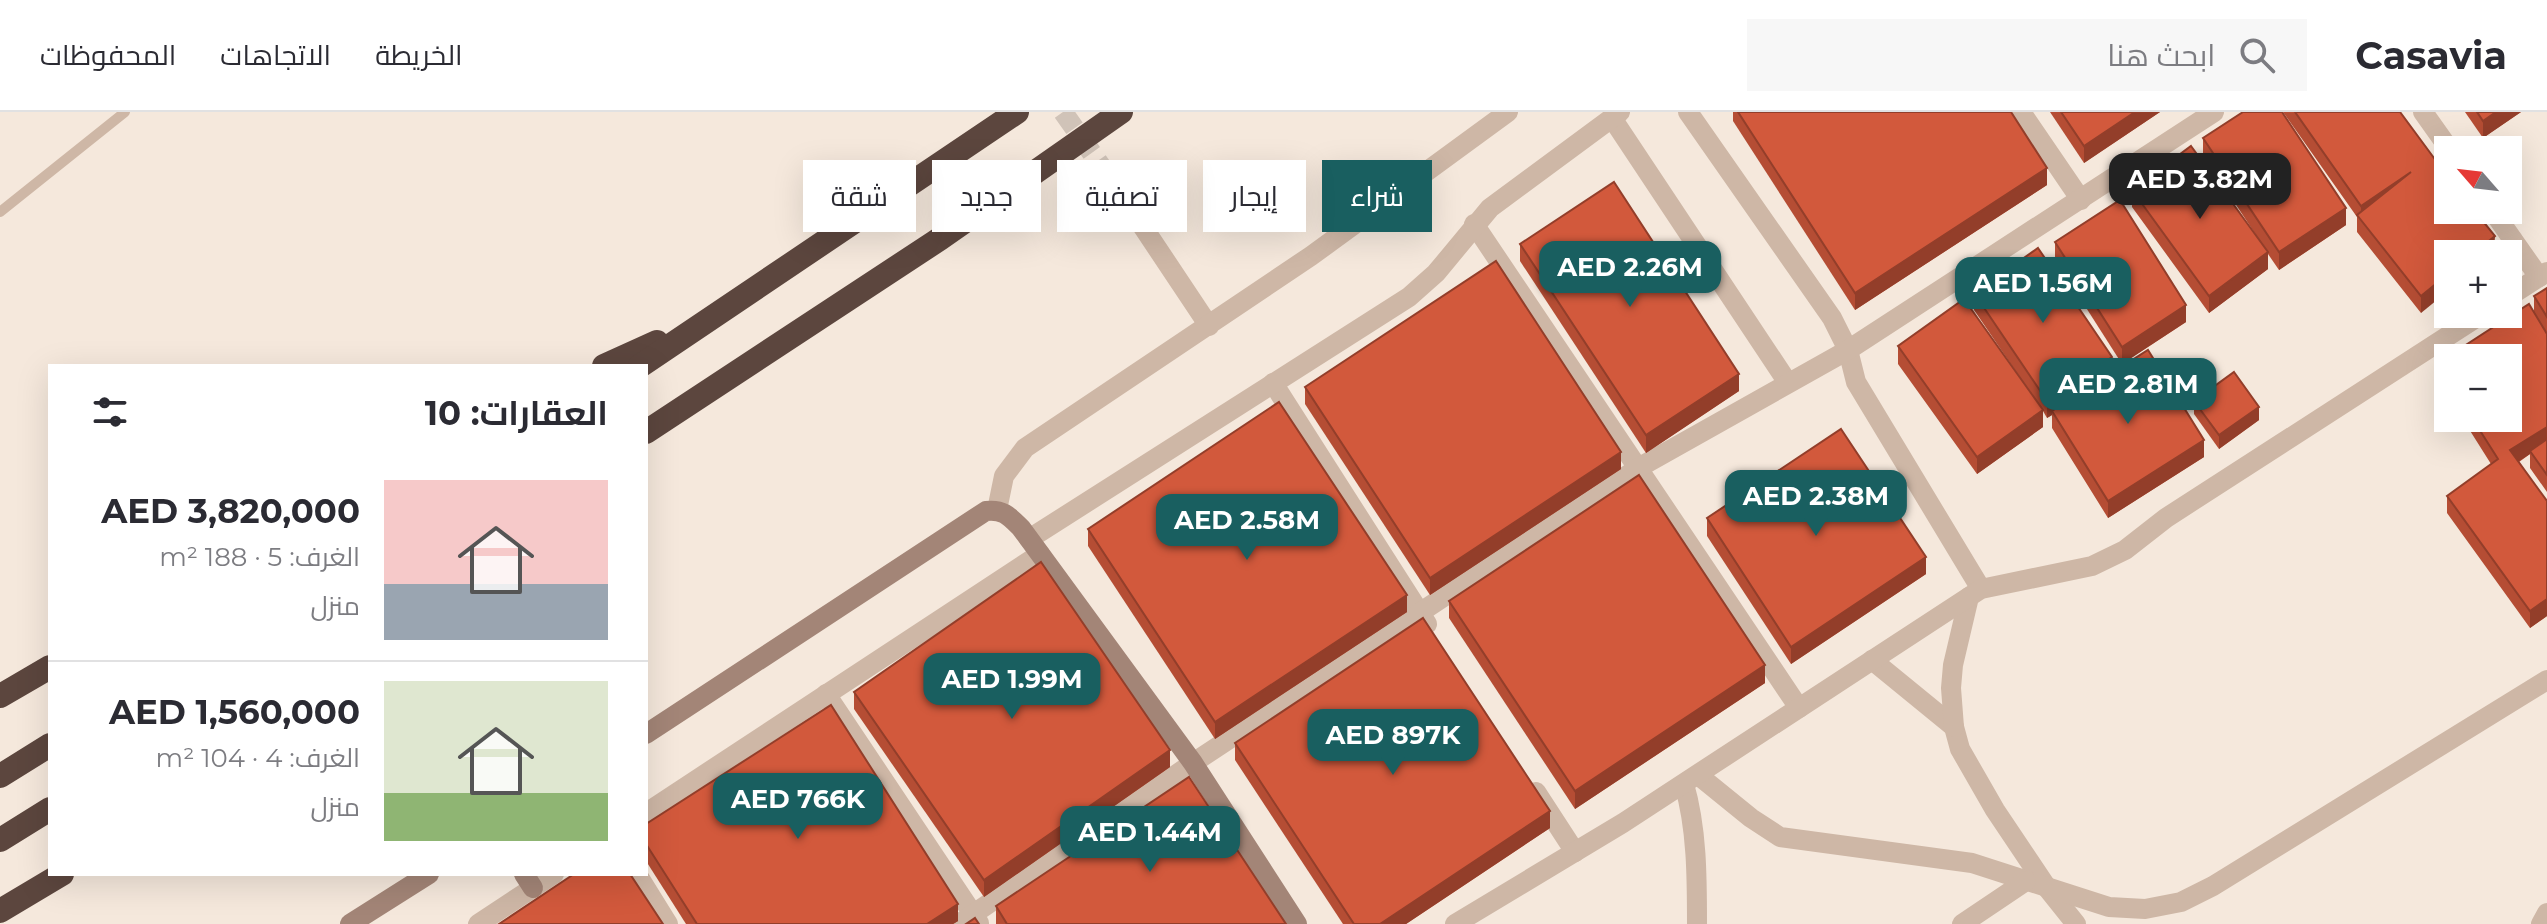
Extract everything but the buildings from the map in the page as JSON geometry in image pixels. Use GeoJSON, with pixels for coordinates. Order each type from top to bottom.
{"type":"FeatureCollection","features":[{"type":"Feature","properties":{"kind":"highway"},"geometry":{"type":"LineString","coordinates":[[643,364],[1017,112]]}},
{"type":"Feature","properties":{"kind":"highway"},"geometry":{"type":"LineString","coordinates":[[648,431],[941,238],[1121,112]]}},
{"type":"Feature","properties":{"kind":"highway"},"geometry":{"type":"LineString","coordinates":[[608,364],[714,316]]}},
{"type":"Feature","properties":{"kind":"highway"},"geometry":{"type":"LineString","coordinates":[[648,447],[700,397]]}},
{"type":"Feature","properties":{"kind":"highway"},"geometry":{"type":"LineString","coordinates":[[0,696],[48,668]]}},
{"type":"Feature","properties":{"kind":"highway"},"geometry":{"type":"LineString","coordinates":[[0,776],[48,746]]}},
{"type":"Feature","properties":{"kind":"highway"},"geometry":{"type":"LineString","coordinates":[[0,840],[48,810]]}},
{"type":"Feature","properties":{"kind":"highway"},"geometry":{"type":"LineString","coordinates":[[0,911],[59,876]]}},
{"type":"Feature","properties":{"kind":"street"},"geometry":{"type":"LineString","coordinates":[[997,510],[1004,476],[1025,448],[1209,326],[1412,184],[1508,112]]}},
{"type":"Feature","properties":{"kind":"street"},"geometry":{"type":"LineString","coordinates":[[1688,112],[1832,318],[1848,350],[1856,382],[1975,593],[1953,665],[1954,727],[1960,749],[2048,889],[2076,924]]}},
{"type":"Feature","properties":{"kind":"street"},"geometry":{"type":"LineString","coordinates":[[2021,112],[2081,200]]}},
{"type":"Feature","properties":{"kind":"street"},"geometry":{"type":"LineString","coordinates":[[826,694],[971,921],[1193,763],[1638,468],[1848,350],[2214,112]]}},
{"type":"Feature","properties":{"kind":"street"},"geometry":{"type":"LineString","coordinates":[[2423,112],[2440,136]]}},
{"type":"Feature","properties":{"kind":"street"},"geometry":{"type":"LineString","coordinates":[[648,812],[826,694],[1273,383],[1423,286],[1448,260],[1474,224],[1507,193],[1616,115],[1788,383]]}},
{"type":"Feature","properties":{"kind":"street"},"geometry":{"type":"LineString","coordinates":[[1474,224],[1799,708]]}},
{"type":"Feature","properties":{"kind":"street"},"geometry":{"type":"LineString","coordinates":[[2503,224],[2543,274],[2522,288]]}},
{"type":"Feature","properties":{"kind":"street"},"geometry":{"type":"LineString","coordinates":[[1146,232],[1209,326]]}},
{"type":"Feature","properties":{"kind":"street"},"geometry":{"type":"LineString","coordinates":[[1455,924],[1691,779],[1975,593],[2092,566],[2125,550],[2166,518],[2460,328]]}},
{"type":"Feature","properties":{"kind":"street"},"geometry":{"type":"LineString","coordinates":[[1273,383],[1437,639]]}},
{"type":"Feature","properties":{"kind":"street"},"geometry":{"type":"LineString","coordinates":[[648,733],[986,511],[1006,512],[1193,763],[1297,924]]}},
{"type":"Feature","properties":{"kind":"street"},"geometry":{"type":"LineString","coordinates":[[1872,660],[1954,727]]}},
{"type":"Feature","properties":{"kind":"street"},"geometry":{"type":"LineString","coordinates":[[1691,779],[1780,837],[1972,863],[2109,907],[2145,909],[2181,902],[2213,886],[2547,680]]}},
{"type":"Feature","properties":{"kind":"street"},"geometry":{"type":"LineString","coordinates":[[1524,772],[1575,852]]}},
{"type":"Feature","properties":{"kind":"street"},"geometry":{"type":"LineString","coordinates":[[1691,779],[1697,924]]}},
{"type":"Feature","properties":{"kind":"street"},"geometry":{"type":"LineString","coordinates":[[350,924],[426,876]]}},
{"type":"Feature","properties":{"kind":"street"},"geometry":{"type":"LineString","coordinates":[[638,876],[668,924]]}},
{"type":"Feature","properties":{"kind":"street"},"geometry":{"type":"LineString","coordinates":[[478,924],[528,881]]}},
{"type":"Feature","properties":{"kind":"street"},"geometry":{"type":"LineString","coordinates":[[1962,924],[2026,881]]}},
{"type":"Feature","properties":{"kind":"street"},"geometry":{"type":"LineString","coordinates":[[2541,924],[2547,913]]}},
{"type":"Feature","properties":{"kind":"lane"},"geometry":{"type":"LineString","coordinates":[[0,212],[125,112]]}},
{"type":"Feature","properties":{"kind":"tunnel"},"geometry":{"type":"LineString","coordinates":[[1063,112],[1097,160]]}}]}
